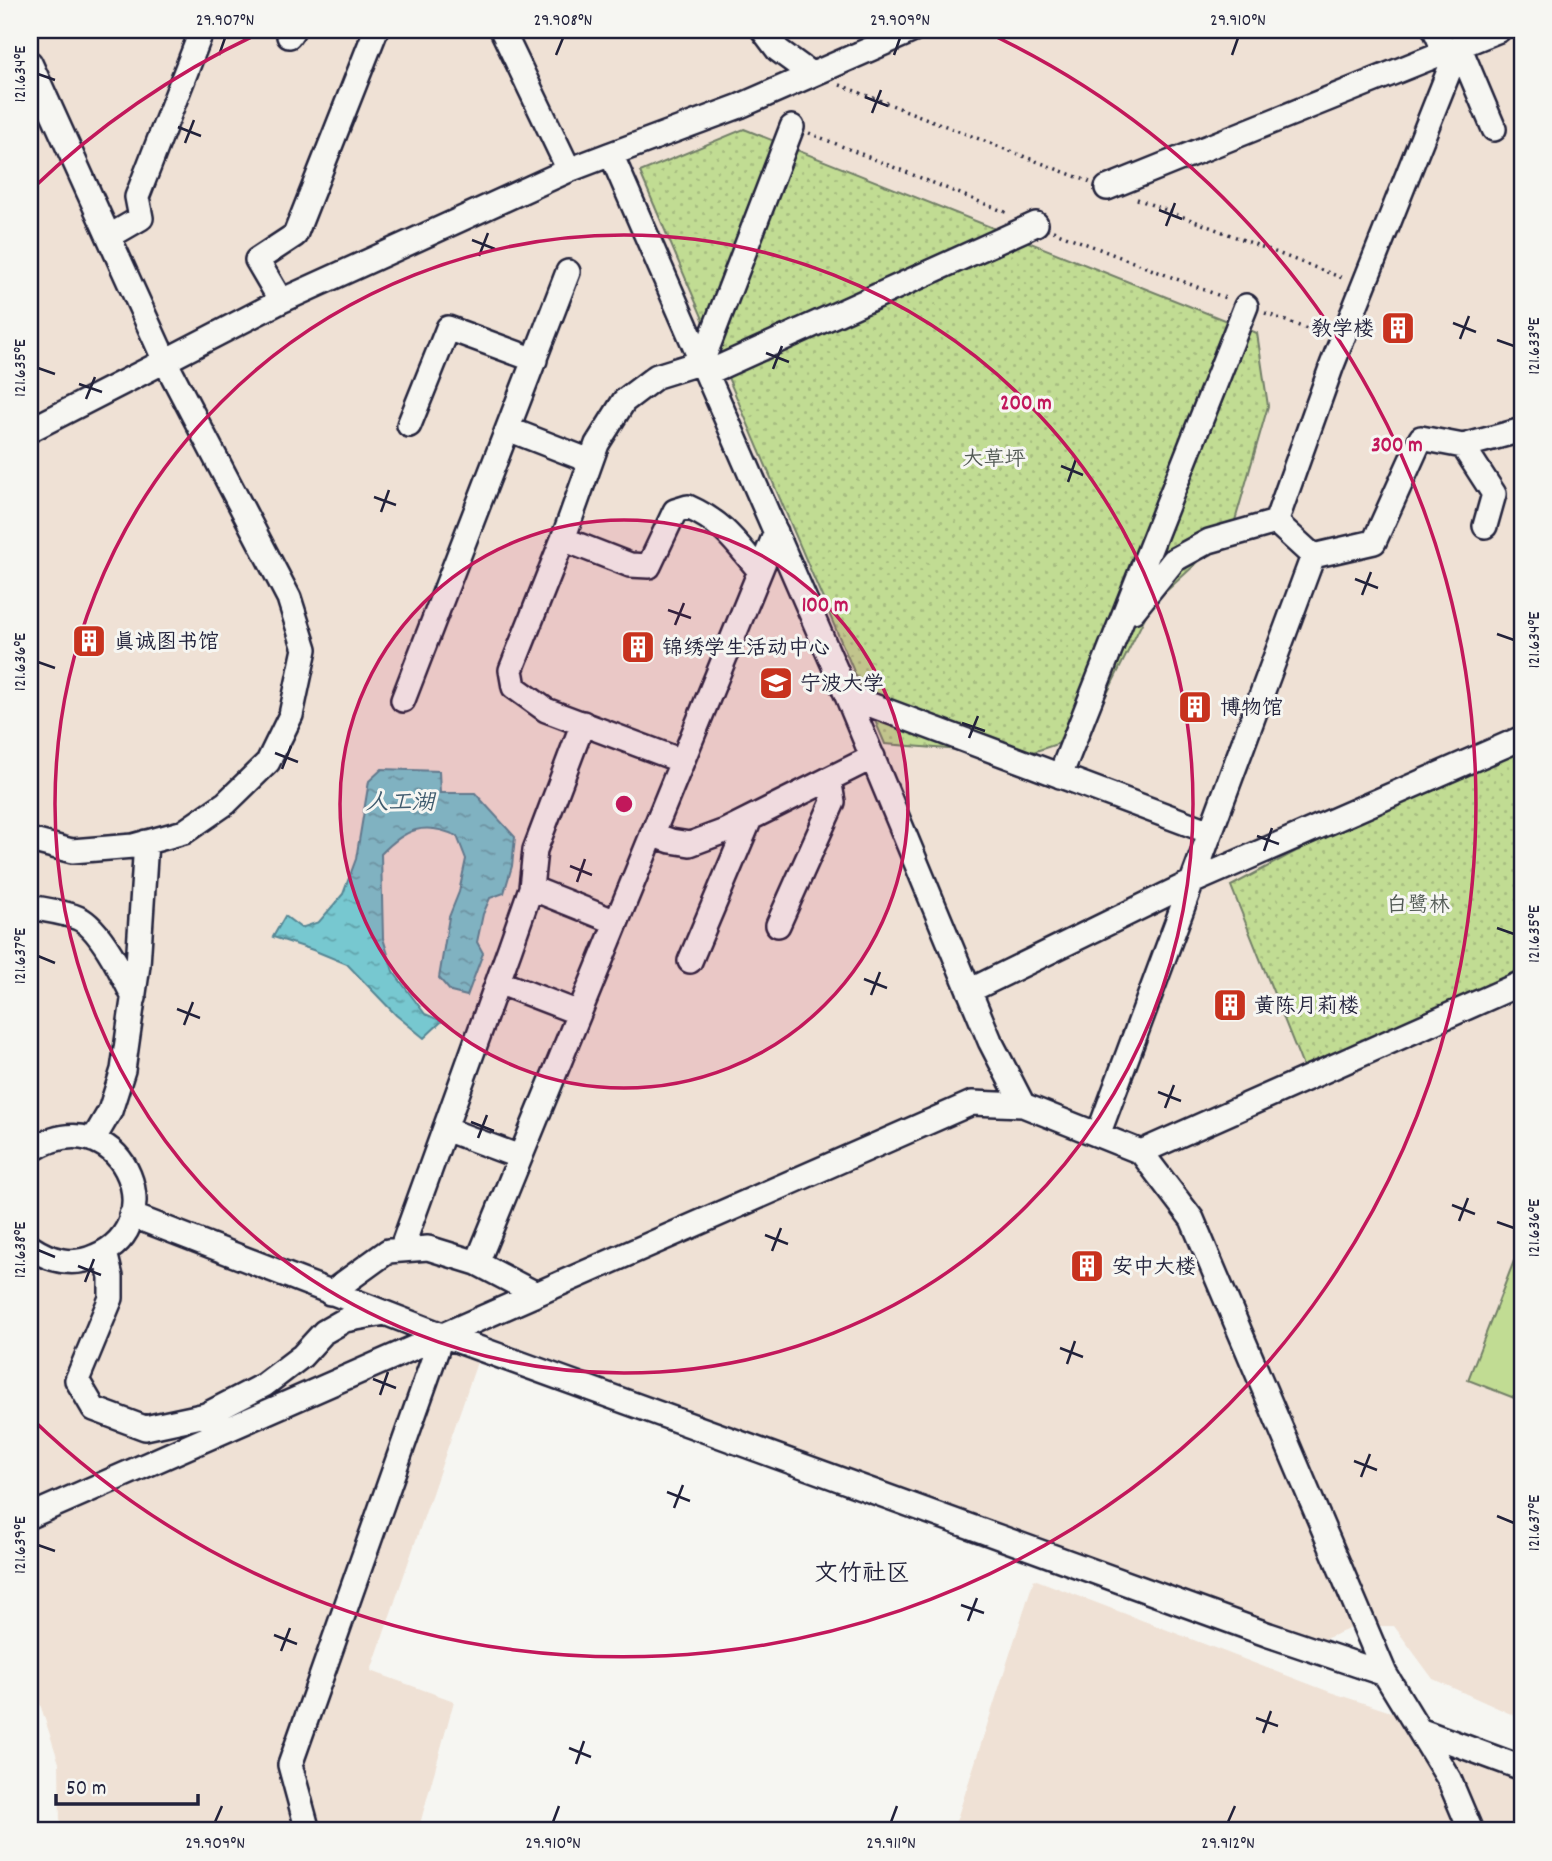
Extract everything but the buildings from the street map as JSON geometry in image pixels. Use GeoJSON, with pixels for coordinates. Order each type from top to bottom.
{"type":"FeatureCollection","features":[{"type":"Feature","properties":{"kind":"street"},"geometry":{"type":"LineString","coordinates":[[110,236],[141,218],[137,197],[202,30]]}},
{"type":"Feature","properties":{"kind":"street"},"geometry":{"type":"LineString","coordinates":[[502,30],[569,170]]}},
{"type":"Feature","properties":{"kind":"street"},"geometry":{"type":"LineString","coordinates":[[763,30],[778,50],[811,74]]}},
{"type":"Feature","properties":{"kind":"street"},"geometry":{"type":"LineString","coordinates":[[30,429],[281,301],[569,170],[740,106],[914,30]]}},
{"type":"Feature","properties":{"kind":"street"},"geometry":{"type":"LineString","coordinates":[[1435,30],[1452,49],[1494,129]]}},
{"type":"Feature","properties":{"kind":"street"},"geometry":{"type":"LineString","coordinates":[[1107,188],[1499,30]]}},
{"type":"Feature","properties":{"kind":"street"},"geometry":{"type":"LineString","coordinates":[[281,301],[257,260],[295,235],[371,36]]}},
{"type":"Feature","properties":{"kind":"street"},"geometry":{"type":"LineString","coordinates":[[1276,522],[1332,365],[1452,49]]}},
{"type":"Feature","properties":{"kind":"street"},"geometry":{"type":"LineString","coordinates":[[30,63],[165,361],[289,598],[304,649],[291,715],[268,762],[226,803],[184,832],[133,846],[72,851],[30,840]]}},
{"type":"Feature","properties":{"kind":"street"},"geometry":{"type":"LineString","coordinates":[[704,368],[792,127]]}},
{"type":"Feature","properties":{"kind":"street"},"geometry":{"type":"LineString","coordinates":[[611,154],[847,696],[990,1041],[1023,1105]]}},
{"type":"Feature","properties":{"kind":"street"},"geometry":{"type":"LineString","coordinates":[[682,761],[546,710],[514,687],[511,670],[563,540],[597,444],[624,401],[657,376],[704,368],[1036,224]]}},
{"type":"Feature","properties":{"kind":"street"},"geometry":{"type":"LineString","coordinates":[[403,700],[568,272]]}},
{"type":"Feature","properties":{"kind":"street"},"geometry":{"type":"LineString","coordinates":[[1060,776],[1246,306]]}},
{"type":"Feature","properties":{"kind":"street"},"geometry":{"type":"LineString","coordinates":[[409,425],[449,328],[535,360]]}},
{"type":"Feature","properties":{"kind":"street"},"geometry":{"type":"LineString","coordinates":[[508,429],[590,461]]}},
{"type":"Feature","properties":{"kind":"street"},"geometry":{"type":"LineString","coordinates":[[1313,556],[1374,542],[1421,438],[1463,446],[1522,430]]}},
{"type":"Feature","properties":{"kind":"street"},"geometry":{"type":"LineString","coordinates":[[1463,446],[1494,494],[1485,526]]}},
{"type":"Feature","properties":{"kind":"street"},"geometry":{"type":"LineString","coordinates":[[563,540],[630,565],[649,566],[675,511],[688,507],[709,516],[725,530],[760,571]]}},
{"type":"Feature","properties":{"kind":"street"},"geometry":{"type":"LineString","coordinates":[[1276,522],[1313,556]]}},
{"type":"Feature","properties":{"kind":"street"},"geometry":{"type":"LineString","coordinates":[[1118,630],[1174,560],[1209,541],[1276,522]]}},
{"type":"Feature","properties":{"kind":"street"},"geometry":{"type":"LineString","coordinates":[[477,1263],[776,533]]}},
{"type":"Feature","properties":{"kind":"street"},"geometry":{"type":"LineString","coordinates":[[1098,1135],[1313,556]]}},
{"type":"Feature","properties":{"kind":"street"},"geometry":{"type":"LineString","coordinates":[[847,696],[1210,832]]}},
{"type":"Feature","properties":{"kind":"street"},"geometry":{"type":"LineString","coordinates":[[401,1250],[531,888],[535,850],[583,723]]}},
{"type":"Feature","properties":{"kind":"street"},"geometry":{"type":"LineString","coordinates":[[969,990],[1192,882],[1522,738]]}},
{"type":"Feature","properties":{"kind":"street"},"geometry":{"type":"LineString","coordinates":[[652,834],[690,844],[725,831],[873,757]]}},
{"type":"Feature","properties":{"kind":"street"},"geometry":{"type":"LineString","coordinates":[[778,925],[833,802],[829,779]]}},
{"type":"Feature","properties":{"kind":"street"},"geometry":{"type":"LineString","coordinates":[[690,961],[750,819]]}},
{"type":"Feature","properties":{"kind":"street"},"geometry":{"type":"LineString","coordinates":[[93,1140],[110,1111],[124,1070],[134,998],[146,842]]}},
{"type":"Feature","properties":{"kind":"street"},"geometry":{"type":"LineString","coordinates":[[531,888],[617,922]]}},
{"type":"Feature","properties":{"kind":"street"},"geometry":{"type":"LineString","coordinates":[[30,907],[79,918],[90,925],[124,976],[134,998]]}},
{"type":"Feature","properties":{"kind":"street"},"geometry":{"type":"LineString","coordinates":[[498,982],[579,1013]]}},
{"type":"Feature","properties":{"kind":"street"},"geometry":{"type":"LineString","coordinates":[[1141,1152],[1522,983]]}},
{"type":"Feature","properties":{"kind":"street"},"geometry":{"type":"LineString","coordinates":[[30,1516],[972,1103],[1023,1105],[1141,1152],[1192,1219],[1385,1674],[1449,1779],[1471,1831]]}},
{"type":"Feature","properties":{"kind":"street"},"geometry":{"type":"LineString","coordinates":[[445,1129],[520,1157]]}},
{"type":"Feature","properties":{"kind":"street"},"geometry":{"type":"LineString","coordinates":[[30,1151],[46,1140],[66,1135],[93,1140],[106,1146],[121,1160],[131,1179],[135,1199],[121,1238],[105,1252],[86,1261],[65,1262],[45,1257],[30,1247]]}},
{"type":"Feature","properties":{"kind":"street"},"geometry":{"type":"LineString","coordinates":[[131,1215],[442,1335],[1269,1635],[1385,1674]]}},
{"type":"Feature","properties":{"kind":"street"},"geometry":{"type":"LineString","coordinates":[[330,1293],[388,1251],[428,1248],[477,1263],[536,1294]]}},
{"type":"Feature","properties":{"kind":"street"},"geometry":{"type":"LineString","coordinates":[[105,1252],[111,1277],[111,1298],[76,1380],[94,1409],[145,1428],[206,1416],[264,1385],[302,1356],[324,1332],[345,1320],[385,1313]]}},
{"type":"Feature","properties":{"kind":"street"},"geometry":{"type":"LineString","coordinates":[[308,1831],[290,1765],[442,1335]]}},
{"type":"Feature","properties":{"kind":"street"},"geometry":{"type":"LineString","coordinates":[[1419,1730],[1522,1768]]}},
{"type":"Feature","properties":{"kind":"shaded area","name":"宁波大学"},"geometry":{"type":"Polygon","coordinates":[[[30,30],[1522,30],[1522,1719],[1433,1679],[1394,1626],[1356,1626],[1313,1644],[959,1509],[486,1336],[371,1671],[454,1701],[418,1831],[64,1831],[60,1823],[59,1763],[30,1673],[30,30]]]}},
{"type":"Feature","properties":{"kind":"shaded area"},"geometry":{"type":"Polygon","coordinates":[[[1034,1579],[1330,1692],[1522,1755],[1522,1831],[953,1831],[1034,1579]]]}},
{"type":"Feature","properties":{"kind":"green space","name":"大草坪"},"geometry":{"type":"Polygon","coordinates":[[[744,129],[1257,333],[1268,406],[1232,531],[1151,605],[1087,734],[1024,755],[885,744],[640,172],[744,129]]]}},
{"type":"Feature","properties":{"kind":"green space","name":"白鹭林"},"geometry":{"type":"Polygon","coordinates":[[[1522,731],[1522,968],[1306,1074],[1231,886],[1522,731]]]}},
{"type":"Feature","properties":{"kind":"green space"},"geometry":{"type":"Polygon","coordinates":[[[1522,1240],[1522,1401],[1468,1380],[1522,1240]]]}},
{"type":"Feature","properties":{"kind":"water","name":"人工湖"},"geometry":{"type":"Polygon","coordinates":[[[382,769],[439,771],[440,793],[475,793],[515,837],[512,866],[504,893],[490,898],[483,914],[477,942],[483,953],[467,996],[451,992],[439,978],[449,917],[459,892],[466,859],[457,836],[435,829],[416,830],[398,839],[381,854],[383,938],[393,971],[425,1014],[442,1021],[424,1038],[396,1015],[347,964],[273,937],[285,916],[301,928],[319,922],[343,894],[356,859],[369,781],[382,769]]]}},
{"type":"Feature","properties":{"kind":"place","name":"教学楼"},"geometry":{"type":"Point","coordinates":[1398,328]}},
{"type":"Feature","properties":{"kind":"place","name":"真诚图书馆"},"geometry":{"type":"Point","coordinates":[89,641]}},
{"type":"Feature","properties":{"kind":"place","name":"锦绣学生活动中心"},"geometry":{"type":"Point","coordinates":[638,647]}},
{"type":"Feature","properties":{"kind":"place","name":"宁波大学"},"geometry":{"type":"Point","coordinates":[776,683]}},
{"type":"Feature","properties":{"kind":"place","name":"博物馆"},"geometry":{"type":"Point","coordinates":[1195,707]}},
{"type":"Feature","properties":{"kind":"place","name":"黄陈月莉楼"},"geometry":{"type":"Point","coordinates":[1230,1005]}},
{"type":"Feature","properties":{"kind":"place","name":"安中大楼"},"geometry":{"type":"Point","coordinates":[1087,1266]}},
{"type":"Feature","properties":{"kind":"district","name":"文竹社区"},"geometry":{"type":"Point","coordinates":[862,1572]}}]}
